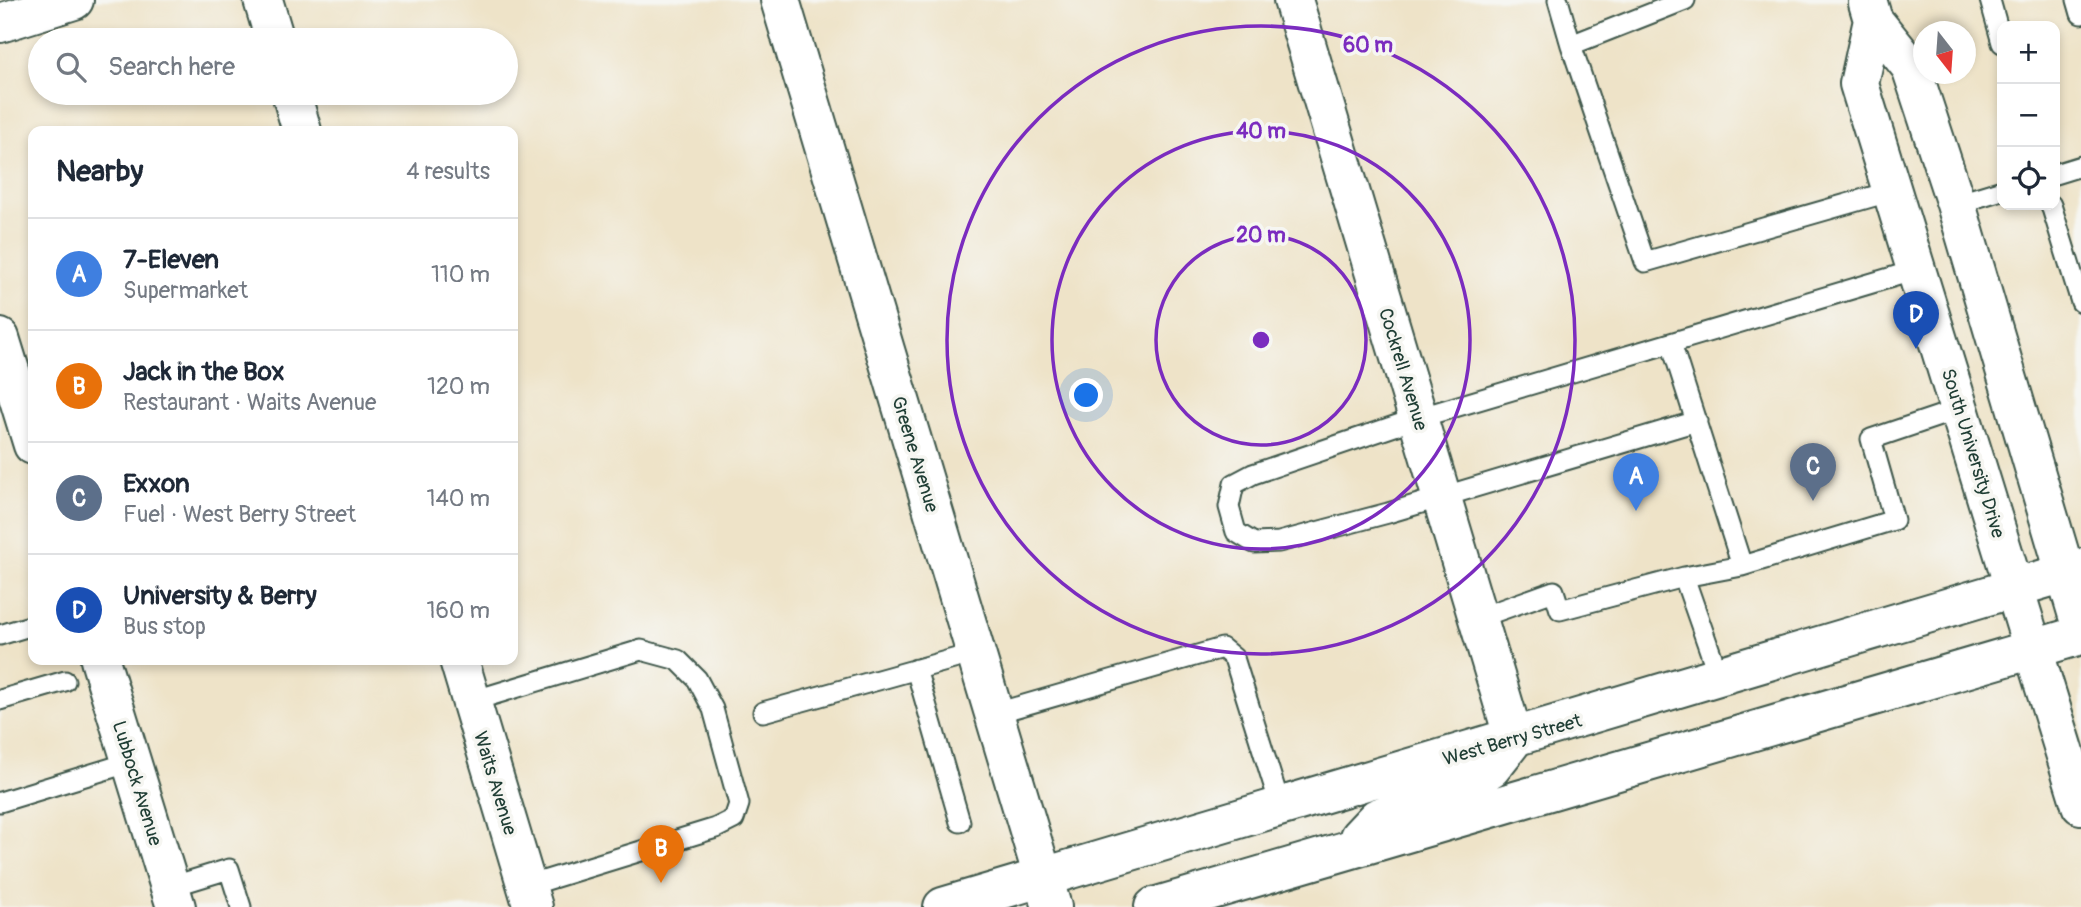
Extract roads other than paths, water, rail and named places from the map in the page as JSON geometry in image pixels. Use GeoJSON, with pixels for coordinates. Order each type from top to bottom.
{"type":"FeatureCollection","features":[{"type":"Feature","properties":{"kind":"street"},"geometry":{"type":"LineString","coordinates":[[0,23],[74,0]]}},
{"type":"Feature","properties":{"kind":"street"},"geometry":{"type":"LineString","coordinates":[[263,0],[271,28]]}},
{"type":"Feature","properties":{"kind":"street","name":"Greene Avenue"},"geometry":{"type":"LineString","coordinates":[[780,0],[1047,892]]}},
{"type":"Feature","properties":{"kind":"street","name":"Cockrell Avenue"},"geometry":{"type":"LineString","coordinates":[[1293,0],[1514,739]]}},
{"type":"Feature","properties":{"kind":"street","name":"South University Drive"},"geometry":{"type":"LineString","coordinates":[[1870,10],[1859,84],[2081,805]]}},
{"type":"Feature","properties":{"kind":"street","name":"South University Drive"},"geometry":{"type":"LineString","coordinates":[[1870,10],[1911,66],[2074,570],[2081,626]]}},
{"type":"Feature","properties":{"kind":"street"},"geometry":{"type":"LineString","coordinates":[[294,105],[301,126]]}},
{"type":"Feature","properties":{"kind":"street"},"geometry":{"type":"LineString","coordinates":[[0,338],[28,429]]}},
{"type":"Feature","properties":{"kind":"street","name":"West Berry Street"},"geometry":{"type":"LineString","coordinates":[[943,907],[1047,892],[1281,808],[2074,570]]}},
{"type":"Feature","properties":{"kind":"street"},"geometry":{"type":"LineString","coordinates":[[1154,907],[2081,635]]}},
{"type":"Feature","properties":{"kind":"street","name":"Lubbock Avenue"},"geometry":{"type":"LineString","coordinates":[[102,665],[173,897]]}},
{"type":"Feature","properties":{"kind":"street","name":"Waits Avenue"},"geometry":{"type":"LineString","coordinates":[[461,665],[530,897]]}},
{"type":"Feature","properties":{"kind":"street"},"geometry":{"type":"LineString","coordinates":[[1346,852],[1377,818],[1464,785],[1491,768],[1514,739]]}},
{"type":"Feature","properties":{"kind":"lane"},"geometry":{"type":"LineString","coordinates":[[1559,0],[1645,262],[1892,191]]}},
{"type":"Feature","properties":{"kind":"lane"},"geometry":{"type":"LineString","coordinates":[[1572,45],[1685,0]]}},
{"type":"Feature","properties":{"kind":"lane"},"geometry":{"type":"LineString","coordinates":[[1990,0],[1997,25]]}},
{"type":"Feature","properties":{"kind":"lane"},"geometry":{"type":"LineString","coordinates":[[2077,0],[2081,14]]}},
{"type":"Feature","properties":{"kind":"lane"},"geometry":{"type":"LineString","coordinates":[[2060,172],[2081,166]]}},
{"type":"Feature","properties":{"kind":"lane"},"geometry":{"type":"LineString","coordinates":[[1956,204],[1997,192]]}},
{"type":"Feature","properties":{"kind":"lane"},"geometry":{"type":"LineString","coordinates":[[2053,210],[2081,302]]}},
{"type":"Feature","properties":{"kind":"lane"},"geometry":{"type":"LineString","coordinates":[[1697,421],[1279,542],[1254,543],[1236,532],[1229,507],[1234,484],[1253,474],[1418,418],[1916,270]]}},
{"type":"Feature","properties":{"kind":"lane"},"geometry":{"type":"LineString","coordinates":[[1671,343],[1742,566]]}},
{"type":"Feature","properties":{"kind":"lane"},"geometry":{"type":"LineString","coordinates":[[1478,618],[1554,592],[1560,610],[1684,577],[1742,566],[1894,520],[1871,439],[1960,409]]}},
{"type":"Feature","properties":{"kind":"lane"},"geometry":{"type":"LineString","coordinates":[[1684,577],[1719,677]]}},
{"type":"Feature","properties":{"kind":"lane"},"geometry":{"type":"LineString","coordinates":[[0,635],[28,627]]}},
{"type":"Feature","properties":{"kind":"lane"},"geometry":{"type":"LineString","coordinates":[[993,714],[1223,648],[1234,658],[1281,808]]}},
{"type":"Feature","properties":{"kind":"lane"},"geometry":{"type":"LineString","coordinates":[[472,701],[640,650],[678,660],[697,679],[713,709],[739,804],[734,819],[530,897]]}},
{"type":"Feature","properties":{"kind":"lane"},"geometry":{"type":"LineString","coordinates":[[763,712],[975,653]]}},
{"type":"Feature","properties":{"kind":"lane"},"geometry":{"type":"LineString","coordinates":[[916,669],[960,822]]}},
{"type":"Feature","properties":{"kind":"lane"},"geometry":{"type":"LineString","coordinates":[[0,700],[65,681]]}},
{"type":"Feature","properties":{"kind":"lane"},"geometry":{"type":"LineString","coordinates":[[0,802],[131,762]]}},
{"type":"Feature","properties":{"kind":"lane"},"geometry":{"type":"LineString","coordinates":[[173,897],[229,869],[241,907]]}},
{"type":"Feature","properties":{"kind":"place","name":"University & Berry"},"geometry":{"type":"Point","coordinates":[1916,349]}},
{"type":"Feature","properties":{"kind":"place","name":"Exxon"},"geometry":{"type":"Point","coordinates":[1813,501]}},
{"type":"Feature","properties":{"kind":"place","name":"7-Eleven"},"geometry":{"type":"Point","coordinates":[1636,511]}},
{"type":"Feature","properties":{"kind":"place","name":"Jack in the Box"},"geometry":{"type":"Point","coordinates":[661,883]}}]}
